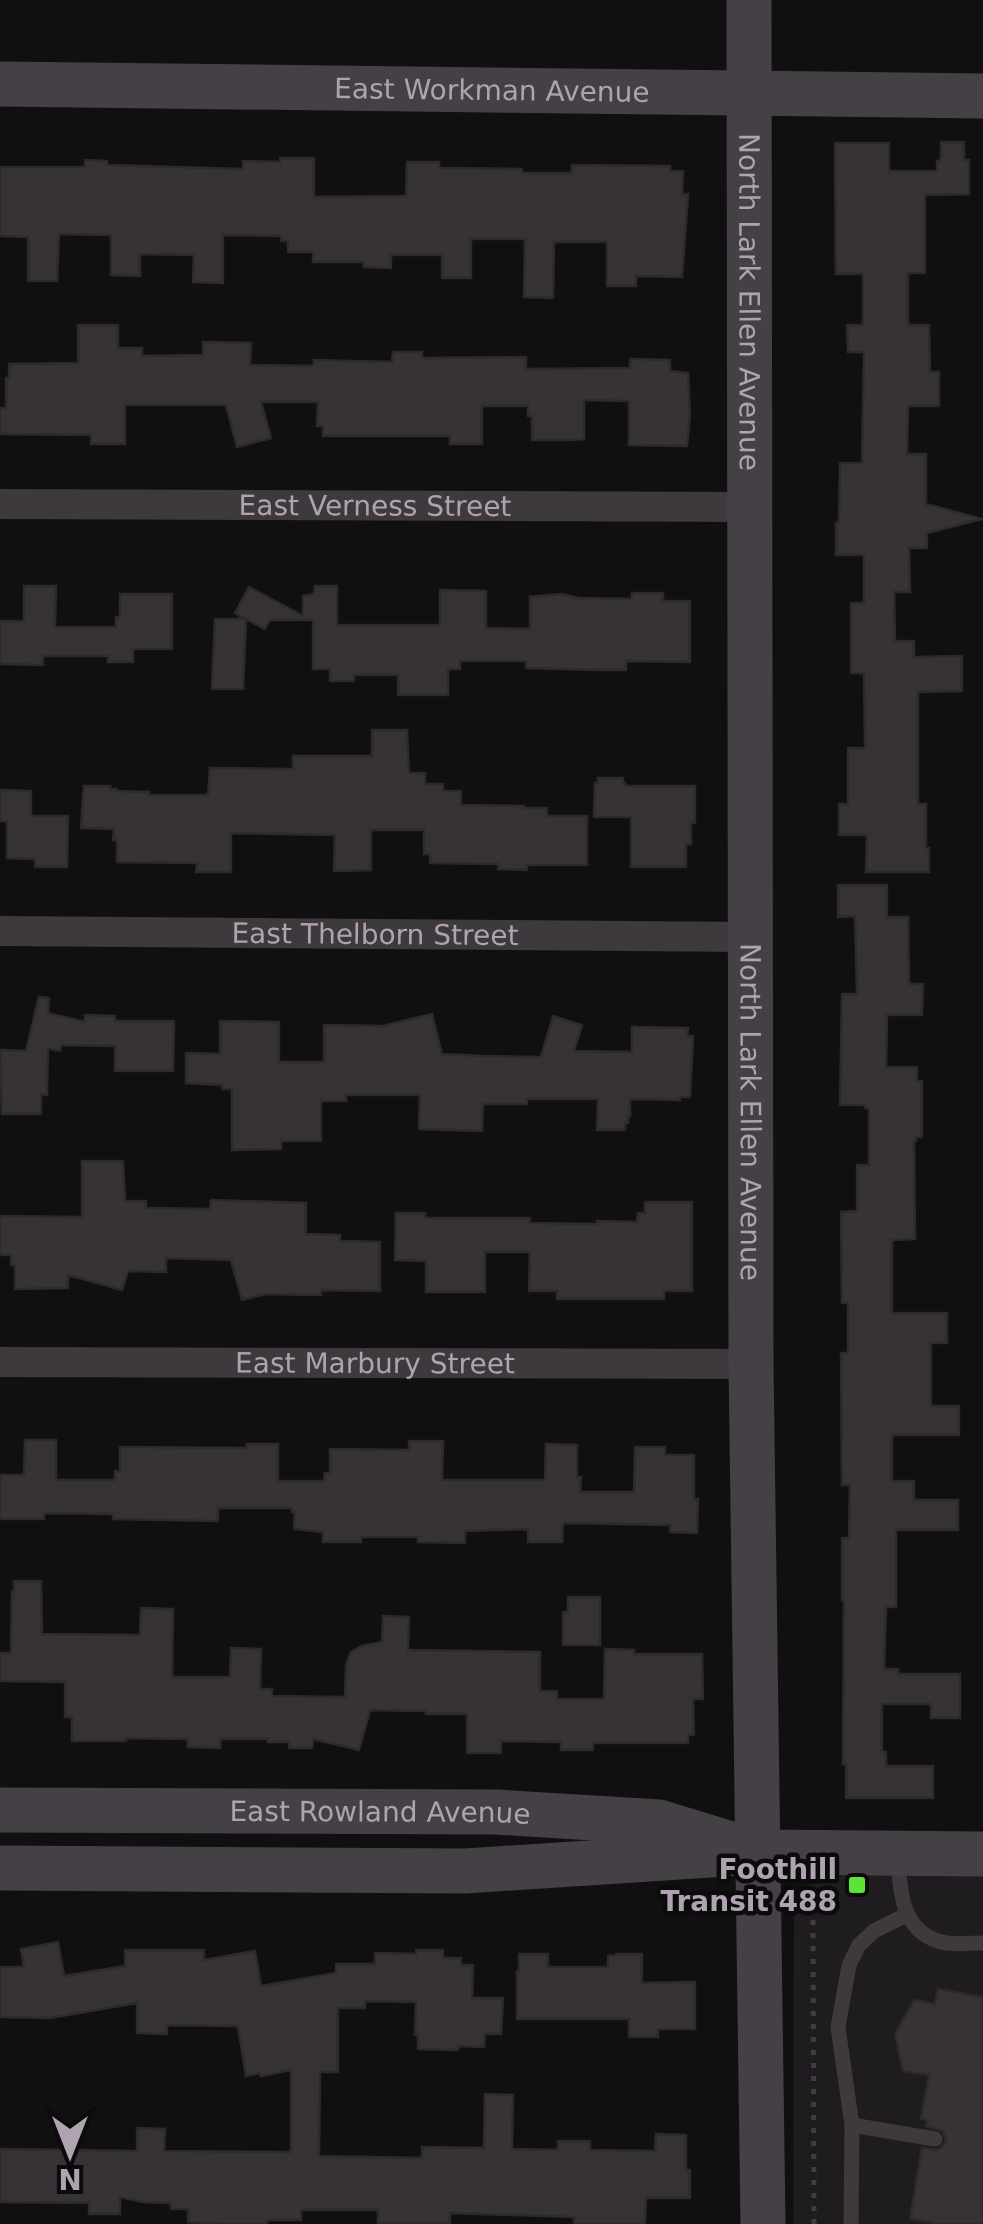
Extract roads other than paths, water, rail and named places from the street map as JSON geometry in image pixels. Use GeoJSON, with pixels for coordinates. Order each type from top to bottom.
{"type":"FeatureCollection","features":[{"type":"Feature","properties":{"kind":"street","name":"North Lark Ellen Avenue"},"geometry":{"type":"LineString","coordinates":[[749,0],[751,1364],[762,2224]]}},
{"type":"Feature","properties":{"kind":"street","name":"East Workman Avenue"},"geometry":{"type":"LineString","coordinates":[[0,84],[983,96]]}},
{"type":"Feature","properties":{"kind":"street","name":"East Verness Street"},"geometry":{"type":"LineString","coordinates":[[0,504],[749,507]]}},
{"type":"Feature","properties":{"kind":"street","name":"East Thelborn Street"},"geometry":{"type":"LineString","coordinates":[[0,931],[750,937]]}},
{"type":"Feature","properties":{"kind":"street","name":"East Marbury Street"},"geometry":{"type":"LineString","coordinates":[[0,1362],[751,1364]]}},
{"type":"Feature","properties":{"kind":"street","name":"East Rowland Avenue"},"geometry":{"type":"LineString","coordinates":[[0,1810],[496,1812],[659,1822],[756,1852]]}},
{"type":"Feature","properties":{"kind":"street","name":"East Rowland Avenue"},"geometry":{"type":"LineString","coordinates":[[0,1868],[465,1871],[756,1852],[983,1854]]}},
{"type":"Feature","properties":{"kind":"lane"},"geometry":{"type":"LineString","coordinates":[[898,1853],[906,1914],[934,1940],[983,1943]]}},
{"type":"Feature","properties":{"kind":"lane"},"geometry":{"type":"LineString","coordinates":[[852,2224],[852,2125],[838,2027],[849,1965],[858,1945],[874,1931],[906,1914]]}},
{"type":"Feature","properties":{"kind":"lane"},"geometry":{"type":"LineString","coordinates":[[852,2125],[934,2138]]}},
{"type":"Feature","properties":{"kind":"place","name":"Foothill Transit 488"},"geometry":{"type":"Point","coordinates":[857,1885]}}]}
